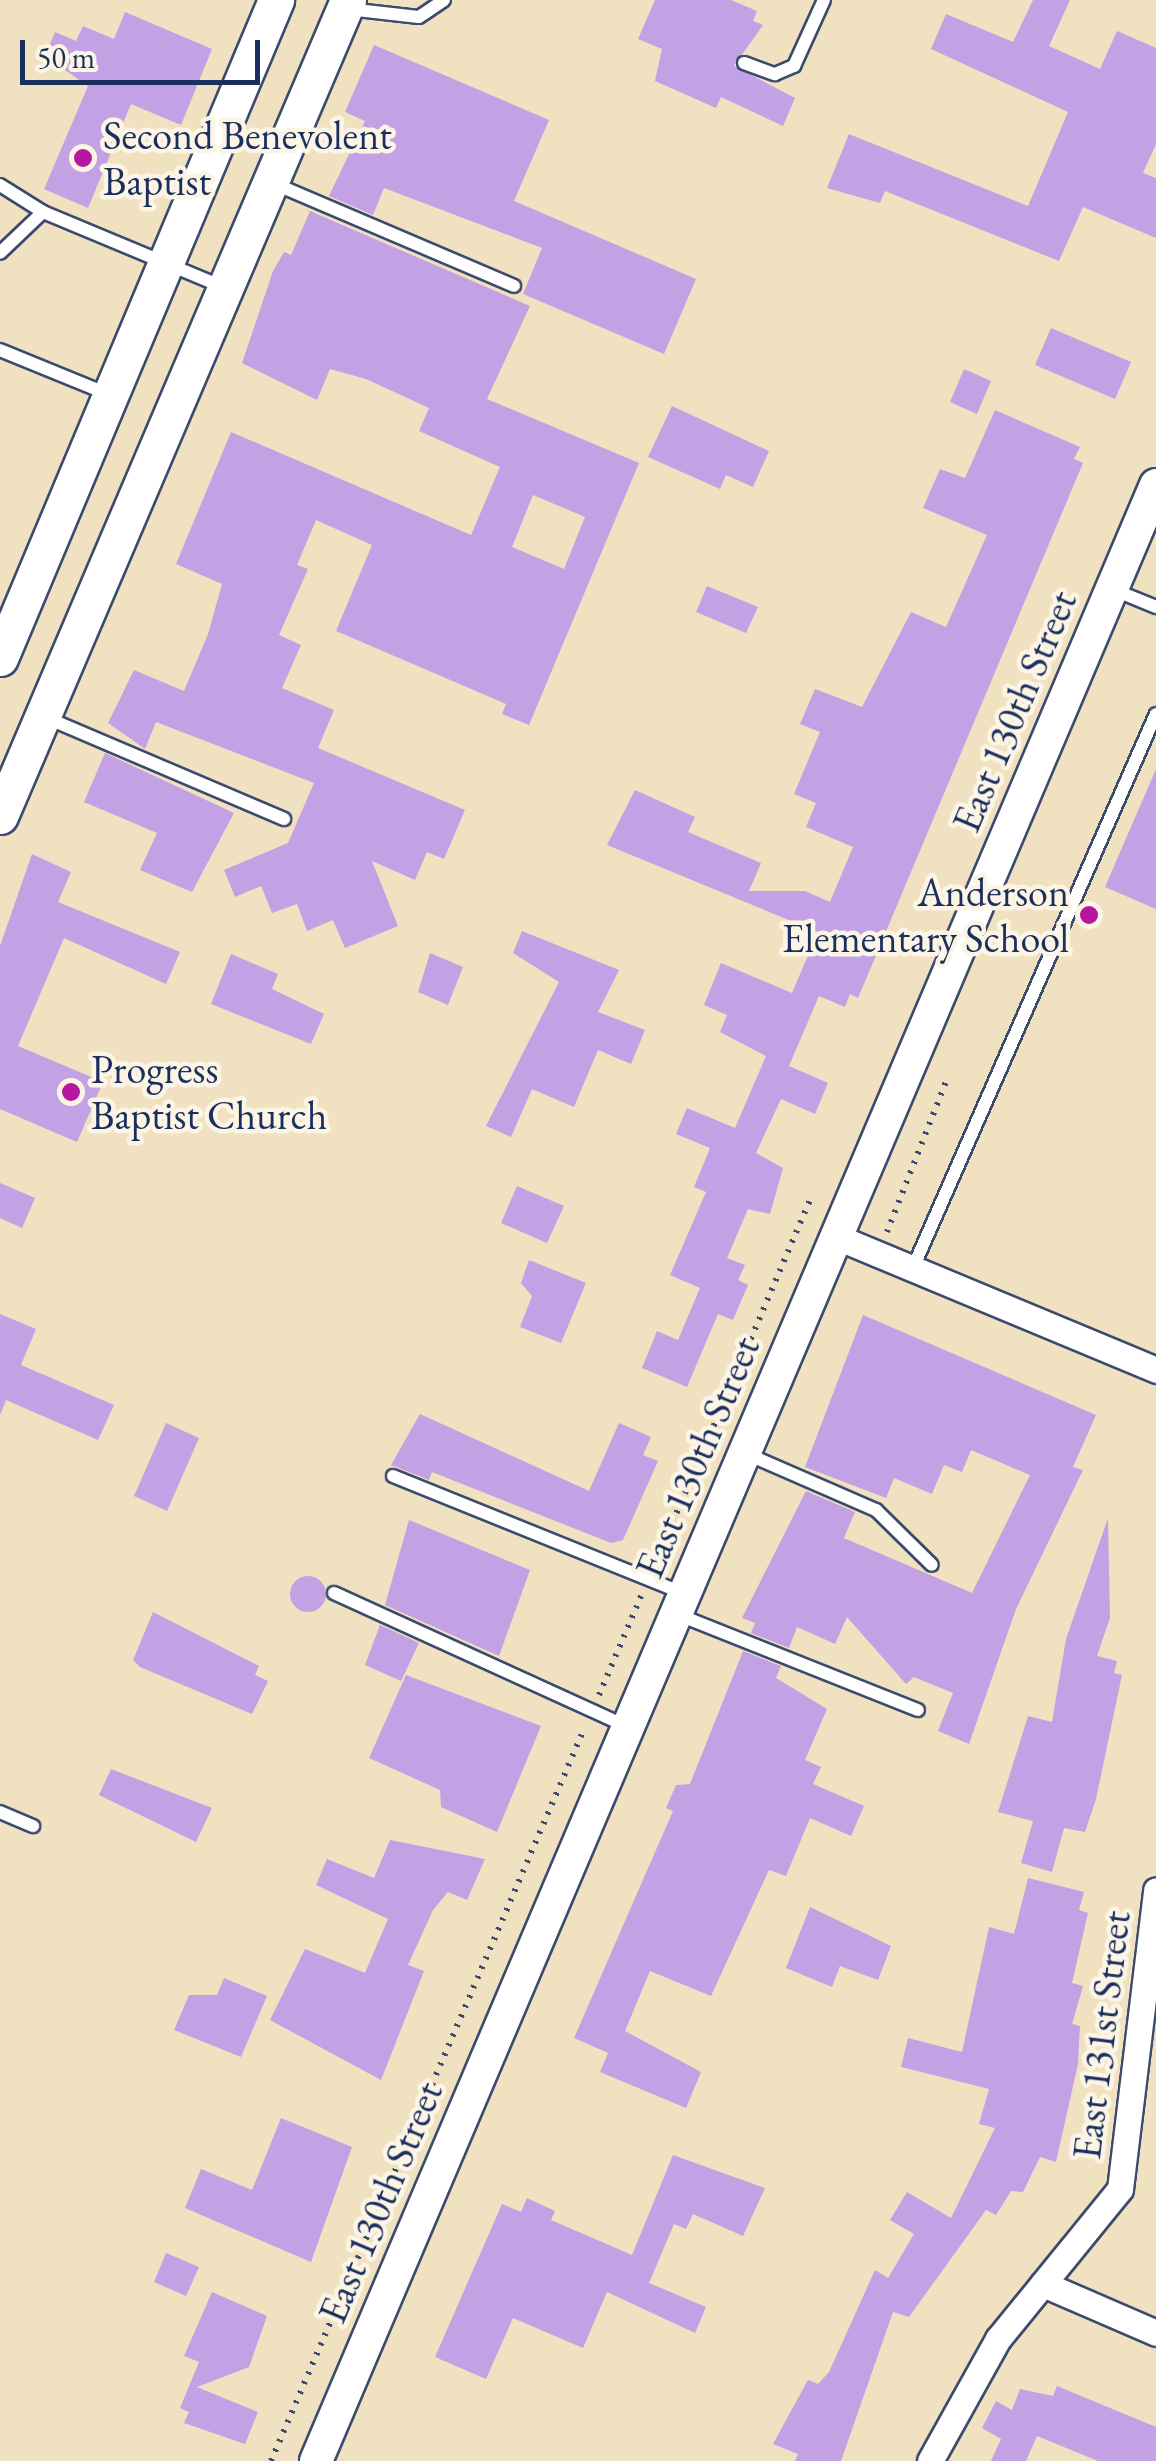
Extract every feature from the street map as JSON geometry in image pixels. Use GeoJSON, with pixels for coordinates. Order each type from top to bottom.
{"type":"FeatureCollection","features":[{"type":"Feature","properties":{"kind":"main road"},"geometry":{"type":"LineString","coordinates":[[0,658],[276,0]]}},
{"type":"Feature","properties":{"kind":"main road"},"geometry":{"type":"LineString","coordinates":[[0,816],[346,4]]}},
{"type":"Feature","properties":{"kind":"street","name":"East 130th Street"},"geometry":{"type":"LineString","coordinates":[[316,2461],[1156,485]]}},
{"type":"Feature","properties":{"kind":"street"},"geometry":{"type":"LineString","coordinates":[[836,1237],[916,1262],[1156,1370]]}},
{"type":"Feature","properties":{"kind":"street","name":"East 131st Street"},"geometry":{"type":"LineString","coordinates":[[1044,2284],[1120,2188],[1156,1890]]}},
{"type":"Feature","properties":{"kind":"street"},"geometry":{"type":"LineString","coordinates":[[930,2461],[960,2397],[1044,2284],[1156,2334]]}},
{"type":"Feature","properties":{"kind":"lane"},"geometry":{"type":"LineString","coordinates":[[346,4],[418,17],[444,0]]}},
{"type":"Feature","properties":{"kind":"lane"},"geometry":{"type":"LineString","coordinates":[[744,62],[775,74],[794,66],[824,0]]}},
{"type":"Feature","properties":{"kind":"lane"},"geometry":{"type":"LineString","coordinates":[[271,182],[514,286]]}},
{"type":"Feature","properties":{"kind":"lane"},"geometry":{"type":"LineString","coordinates":[[0,185],[43,212],[226,288]]}},
{"type":"Feature","properties":{"kind":"lane"},"geometry":{"type":"LineString","coordinates":[[0,253],[43,212]]}},
{"type":"Feature","properties":{"kind":"lane"},"geometry":{"type":"LineString","coordinates":[[0,350],[110,395]]}},
{"type":"Feature","properties":{"kind":"lane"},"geometry":{"type":"LineString","coordinates":[[1112,589],[1156,606]]}},
{"type":"Feature","properties":{"kind":"lane"},"geometry":{"type":"LineString","coordinates":[[916,1262],[1156,714]]}},
{"type":"Feature","properties":{"kind":"lane"},"geometry":{"type":"LineString","coordinates":[[43,716],[284,820]]}},
{"type":"Feature","properties":{"kind":"lane"},"geometry":{"type":"LineString","coordinates":[[745,1453],[876,1510],[932,1564]]}},
{"type":"Feature","properties":{"kind":"lane"},"geometry":{"type":"LineString","coordinates":[[393,1476],[648,1578],[681,1604],[918,1710]]}},
{"type":"Feature","properties":{"kind":"lane"},"geometry":{"type":"LineString","coordinates":[[334,1593],[628,1726]]}},
{"type":"Feature","properties":{"kind":"lane"},"geometry":{"type":"LineString","coordinates":[[0,1812],[34,1826]]}},
{"type":"Feature","properties":{"kind":"path"},"geometry":{"type":"LineString","coordinates":[[916,1262],[886,1234],[891,1205],[947,1079]]}},
{"type":"Feature","properties":{"kind":"path"},"geometry":{"type":"LineString","coordinates":[[271,2461],[812,1194]]}},
{"type":"Feature","properties":{"kind":"building"},"geometry":{"type":"Polygon","coordinates":[[[655,0],[731,0],[757,11],[753,21],[763,25],[734,66],[795,98],[783,126],[721,97],[716,108],[655,81],[662,49],[638,39],[655,0]]]}},
{"type":"Feature","properties":{"kind":"building"},"geometry":{"type":"Polygon","coordinates":[[[1033,0],[1070,0],[1049,46],[1100,69],[1117,31],[1156,48],[1156,144],[1143,173],[1156,178],[1156,238],[1083,207],[1059,261],[885,191],[880,203],[827,188],[849,134],[1028,206],[1068,112],[931,49],[946,14],[1013,42],[1033,0]]]}},
{"type":"Feature","properties":{"kind":"building"},"geometry":{"type":"Polygon","coordinates":[[[125,12],[212,49],[181,125],[131,104],[88,208],[44,189],[88,86],[45,56],[55,32],[76,41],[83,26],[114,39],[125,12]]]}},
{"type":"Feature","properties":{"kind":"building"},"geometry":{"type":"Polygon","coordinates":[[[374,45],[549,120],[514,201],[696,279],[664,354],[523,294],[542,248],[384,188],[373,215],[329,196],[365,121],[345,112],[374,45]]]}},
{"type":"Feature","properties":{"kind":"building"},"geometry":{"type":"Polygon","coordinates":[[[310,211],[530,306],[487,399],[639,463],[529,725],[502,714],[506,704],[336,631],[372,545],[316,520],[297,565],[308,569],[279,635],[301,645],[282,688],[334,710],[318,748],[465,810],[444,859],[427,852],[415,880],[372,861],[398,926],[345,948],[333,920],[307,931],[297,904],[272,913],[261,886],[235,897],[224,870],[288,843],[314,783],[156,722],[145,749],[108,723],[134,670],[184,691],[208,634],[222,584],[176,564],[231,432],[471,535],[500,467],[419,431],[429,408],[366,379],[330,369],[317,400],[242,363],[273,271],[284,252],[291,255],[310,211]],[[533,495],[512,547],[564,569],[585,517],[533,495]]]}},
{"type":"Feature","properties":{"kind":"building"},"geometry":{"type":"Polygon","coordinates":[[[1051,328],[1131,362],[1115,399],[1035,365],[1051,328]]]}},
{"type":"Feature","properties":{"kind":"building"},"geometry":{"type":"Polygon","coordinates":[[[964,369],[991,381],[977,414],[950,402],[964,369]]]}},
{"type":"Feature","properties":{"kind":"building"},"geometry":{"type":"Polygon","coordinates":[[[672,406],[769,451],[753,487],[726,475],[720,489],[648,457],[672,406]]]}},
{"type":"Feature","properties":{"kind":"building"},"geometry":{"type":"Polygon","coordinates":[[[995,410],[1080,447],[1074,459],[1083,463],[858,998],[850,994],[845,1007],[819,996],[789,1066],[828,1083],[815,1114],[781,1099],[756,1153],[783,1168],[770,1214],[748,1209],[727,1258],[745,1265],[738,1280],[748,1285],[733,1320],[718,1314],[687,1387],[642,1368],[657,1331],[678,1340],[700,1288],[670,1275],[706,1192],[694,1187],[710,1148],[676,1134],[687,1108],[735,1128],[766,1056],[720,1032],[727,1015],[704,1005],[721,963],[792,993],[818,932],[607,845],[635,790],[695,817],[688,832],[761,863],[749,891],[805,891],[830,902],[853,847],[806,827],[816,803],[794,794],[820,732],[800,724],[815,689],[862,707],[911,612],[946,627],[987,535],[923,508],[940,469],[965,478],[995,410]]]}},
{"type":"Feature","properties":{"kind":"building"},"geometry":{"type":"Polygon","coordinates":[[[707,586],[758,607],[746,633],[696,612],[707,586]]]}},
{"type":"Feature","properties":{"kind":"building"},"geometry":{"type":"Polygon","coordinates":[[[105,753],[234,813],[192,892],[140,870],[157,833],[84,802],[105,753]]]}},
{"type":"Feature","properties":{"kind":"building"},"geometry":{"type":"Polygon","coordinates":[[[1156,769],[1156,909],[1105,887],[1156,769]]]}},
{"type":"Feature","properties":{"kind":"building"},"geometry":{"type":"Polygon","coordinates":[[[32,854],[71,872],[58,902],[180,952],[166,984],[64,938],[18,1046],[103,1082],[77,1142],[0,1109],[0,946],[32,854]]]}},
{"type":"Feature","properties":{"kind":"building"},"geometry":{"type":"Polygon","coordinates":[[[522,931],[619,970],[598,1012],[645,1030],[631,1064],[598,1050],[574,1107],[532,1089],[511,1137],[486,1126],[559,982],[513,953],[522,931]]]}},
{"type":"Feature","properties":{"kind":"building"},"geometry":{"type":"Polygon","coordinates":[[[430,953],[463,967],[448,1005],[418,992],[430,953]]]}},
{"type":"Feature","properties":{"kind":"building"},"geometry":{"type":"Polygon","coordinates":[[[231,954],[278,974],[272,989],[324,1014],[311,1044],[211,1004],[231,954]]]}},
{"type":"Feature","properties":{"kind":"building"},"geometry":{"type":"Polygon","coordinates":[[[0,1183],[35,1198],[22,1228],[0,1218],[0,1183]]]}},
{"type":"Feature","properties":{"kind":"building"},"geometry":{"type":"Polygon","coordinates":[[[517,1186],[564,1206],[547,1243],[501,1223],[517,1186]]]}},
{"type":"Feature","properties":{"kind":"building"},"geometry":{"type":"Polygon","coordinates":[[[529,1260],[586,1283],[561,1343],[520,1327],[532,1296],[521,1283],[529,1260]]]}},
{"type":"Feature","properties":{"kind":"building"},"geometry":{"type":"Polygon","coordinates":[[[0,1314],[36,1329],[21,1365],[114,1405],[98,1440],[6,1400],[0,1415],[0,1314]]]}},
{"type":"Feature","properties":{"kind":"building"},"geometry":{"type":"Polygon","coordinates":[[[863,1315],[1096,1415],[1073,1467],[1083,1470],[1016,1609],[969,1744],[938,1731],[953,1693],[914,1677],[906,1684],[847,1617],[835,1644],[797,1627],[789,1648],[751,1633],[755,1623],[742,1618],[806,1491],[855,1512],[844,1538],[972,1593],[1030,1475],[971,1450],[962,1472],[944,1465],[932,1494],[894,1478],[886,1498],[805,1467],[863,1315]]]}},
{"type":"Feature","properties":{"kind":"building"},"geometry":{"type":"Polygon","coordinates":[[[420,1414],[589,1491],[619,1423],[651,1437],[643,1455],[658,1461],[623,1540],[611,1543],[432,1472],[429,1480],[391,1465],[420,1414]]]}},
{"type":"Feature","properties":{"kind":"building"},"geometry":{"type":"Polygon","coordinates":[[[166,1423],[199,1438],[167,1511],[134,1496],[166,1423]]]}},
{"type":"Feature","properties":{"kind":"building"},"geometry":{"type":"Polygon","coordinates":[[[1108,1518],[1110,1618],[1097,1656],[1117,1661],[1114,1673],[1122,1675],[1096,1799],[1085,1832],[1064,1828],[1052,1872],[1021,1863],[1033,1821],[998,1812],[1028,1716],[1052,1722],[1066,1639],[1108,1518]]]}},
{"type":"Feature","properties":{"kind":"building"},"geometry":{"type":"Polygon","coordinates":[[[409,1520],[530,1570],[499,1656],[385,1605],[409,1520]]]}},
{"type":"Feature","properties":{"kind":"building"},"geometry":{"type":"Polygon","coordinates":[[[308,1576],[320,1582],[326,1594],[320,1606],[308,1612],[296,1606],[290,1594],[296,1582],[308,1576]]]}},
{"type":"Feature","properties":{"kind":"building"},"geometry":{"type":"Polygon","coordinates":[[[153,1612],[259,1666],[255,1675],[268,1681],[252,1714],[140,1667],[133,1660],[153,1612]]]}},
{"type":"Feature","properties":{"kind":"building"},"geometry":{"type":"Polygon","coordinates":[[[380,1625],[419,1643],[401,1681],[365,1665],[380,1625]]]}},
{"type":"Feature","properties":{"kind":"building"},"geometry":{"type":"Polygon","coordinates":[[[743,1651],[781,1666],[776,1678],[827,1709],[805,1760],[821,1767],[813,1784],[864,1806],[851,1836],[810,1818],[786,1876],[769,1870],[711,1996],[650,1971],[625,2031],[701,2072],[686,2108],[600,2072],[608,2053],[574,2038],[673,1811],[666,1808],[676,1785],[690,1784],[743,1651]]]}},
{"type":"Feature","properties":{"kind":"building"},"geometry":{"type":"Polygon","coordinates":[[[406,1675],[541,1726],[497,1832],[441,1807],[440,1790],[369,1758],[406,1675]]]}},
{"type":"Feature","properties":{"kind":"building"},"geometry":{"type":"Polygon","coordinates":[[[111,1769],[212,1808],[196,1842],[99,1795],[111,1769]]]}},
{"type":"Feature","properties":{"kind":"building"},"geometry":{"type":"Polygon","coordinates":[[[390,1840],[485,1859],[467,1900],[448,1892],[433,1910],[408,1965],[424,1971],[381,2080],[270,2020],[305,1949],[365,1973],[388,1919],[316,1885],[327,1859],[374,1878],[390,1840]]]}},
{"type":"Feature","properties":{"kind":"building"},"geometry":{"type":"Polygon","coordinates":[[[1028,1878],[1084,1892],[1079,1910],[1088,1913],[1072,1983],[1083,1986],[1072,2024],[1080,2026],[1078,2064],[1056,2162],[1040,2157],[1023,2192],[1011,2191],[996,2215],[986,2210],[909,2317],[893,2312],[841,2461],[795,2461],[798,2454],[773,2444],[808,2380],[818,2384],[829,2372],[875,2270],[888,2278],[914,2234],[890,2220],[907,2192],[951,2218],[995,2128],[979,2124],[989,2089],[901,2067],[908,2038],[962,2052],[989,1927],[1014,1934],[1028,1878]]]}},
{"type":"Feature","properties":{"kind":"building"},"geometry":{"type":"Polygon","coordinates":[[[810,1907],[891,1946],[878,1980],[840,1966],[832,1987],[786,1968],[810,1907]]]}},
{"type":"Feature","properties":{"kind":"building"},"geometry":{"type":"Polygon","coordinates":[[[224,1978],[267,1996],[241,2057],[174,2030],[189,1995],[217,1995],[224,1978]]]}},
{"type":"Feature","properties":{"kind":"building"},"geometry":{"type":"Polygon","coordinates":[[[281,2118],[352,2147],[311,2262],[185,2208],[201,2169],[252,2190],[281,2118]]]}},
{"type":"Feature","properties":{"kind":"building"},"geometry":{"type":"Polygon","coordinates":[[[673,2155],[765,2188],[743,2236],[693,2214],[686,2229],[674,2224],[649,2283],[706,2307],[695,2333],[607,2292],[583,2348],[513,2318],[486,2379],[435,2357],[502,2204],[521,2212],[527,2198],[555,2211],[551,2220],[632,2255],[673,2155]]]}},
{"type":"Feature","properties":{"kind":"building"},"geometry":{"type":"Polygon","coordinates":[[[166,2253],[199,2267],[186,2296],[154,2282],[166,2253]]]}},
{"type":"Feature","properties":{"kind":"building"},"geometry":{"type":"Polygon","coordinates":[[[212,2292],[267,2316],[249,2367],[197,2387],[258,2412],[245,2444],[184,2423],[189,2412],[180,2408],[199,2362],[184,2356],[212,2292]]]}},
{"type":"Feature","properties":{"kind":"building"},"geometry":{"type":"Polygon","coordinates":[[[1057,2386],[1156,2427],[1156,2461],[1098,2461],[1037,2436],[1026,2461],[991,2461],[1001,2439],[982,2428],[996,2401],[1012,2410],[1020,2389],[1053,2396],[1057,2386]]]}},
{"type":"Feature","properties":{"kind":"place","name":"Second Benevolent Baptist"},"geometry":{"type":"Point","coordinates":[83,158]}},
{"type":"Feature","properties":{"kind":"place","name":"Anderson Elementary School"},"geometry":{"type":"Point","coordinates":[1089,915]}},
{"type":"Feature","properties":{"kind":"place","name":"Progress Baptist Church"},"geometry":{"type":"Point","coordinates":[71,1092]}}]}
